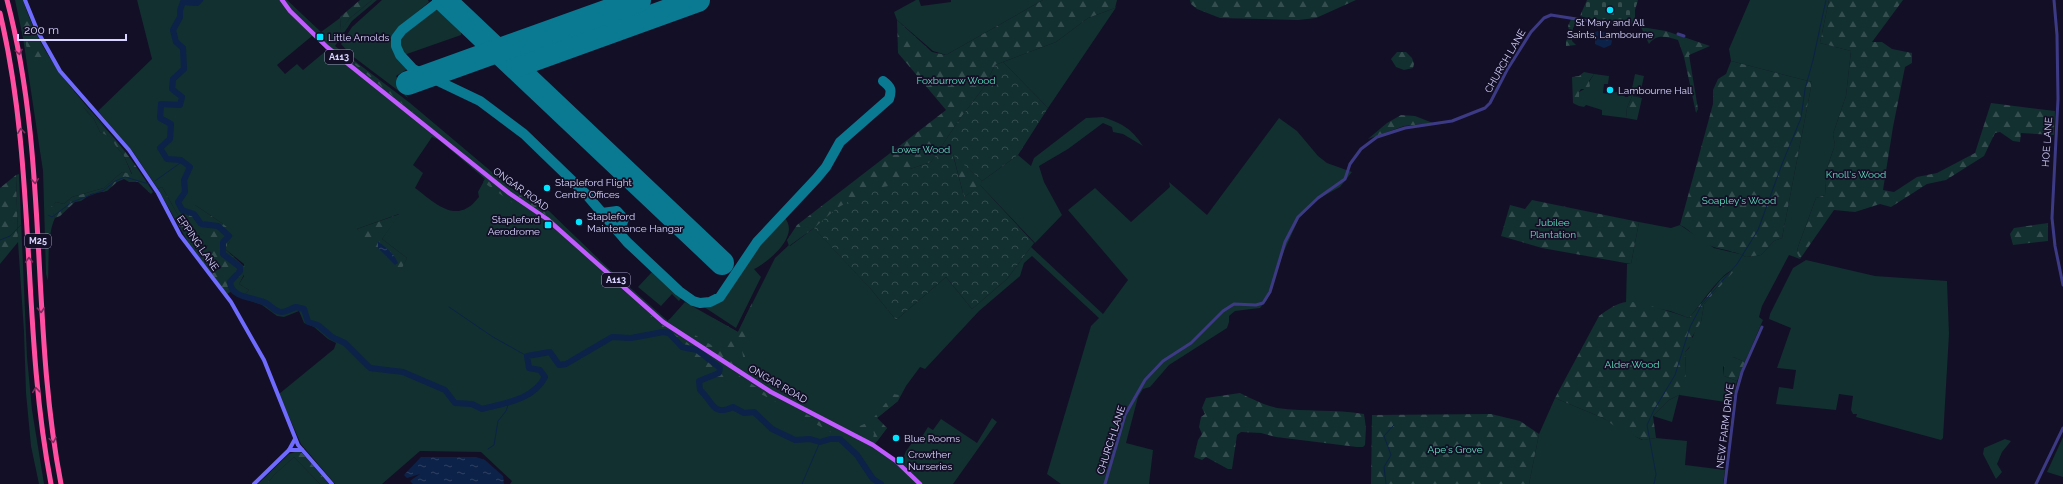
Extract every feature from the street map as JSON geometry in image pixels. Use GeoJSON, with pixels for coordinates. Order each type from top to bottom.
{"type":"FeatureCollection","features":[{"type":"Feature","properties":{"kind":"highway","name":"M25"},"geometry":{"type":"LineString","coordinates":[[7,0],[21,62],[30,122],[35,182],[46,385],[61,484]]}},
{"type":"Feature","properties":{"kind":"highway","name":"M25"},"geometry":{"type":"LineString","coordinates":[[0,13],[14,78],[22,136],[34,364],[39,416],[51,484]]}},
{"type":"Feature","properties":{"kind":"main road","name":"ONGAR ROAD"},"geometry":{"type":"LineString","coordinates":[[282,0],[299,20],[327,47],[508,193],[547,219],[663,322],[772,392],[873,445],[896,461],[920,484]]}},
{"type":"Feature","properties":{"kind":"street","name":"EPPING LANE"},"geometry":{"type":"LineString","coordinates":[[26,0],[38,32],[60,71],[132,154],[158,193],[180,235],[240,317],[266,365],[295,439],[302,450],[332,484]]}},
{"type":"Feature","properties":{"kind":"street","name":"HOE LANE"},"geometry":{"type":"LineString","coordinates":[[2054,0],[2057,42],[2058,98],[2052,218],[2055,246],[2063,285]]}},
{"type":"Feature","properties":{"kind":"street","name":"CHURCH LANE"},"geometry":{"type":"LineString","coordinates":[[1105,484],[1125,415],[1145,380],[1163,361],[1190,343],[1223,311],[1234,304],[1256,305],[1263,303],[1270,292],[1285,242],[1298,217],[1318,198],[1346,179],[1350,164],[1361,149],[1378,137],[1398,131],[1452,121],[1485,108],[1490,103],[1507,70],[1540,21],[1551,15],[1589,21]]}},
{"type":"Feature","properties":{"kind":"street"},"geometry":{"type":"LineString","coordinates":[[1678,34],[1684,36]]}},
{"type":"Feature","properties":{"kind":"street","name":"NEW FARM DRIVE"},"geometry":{"type":"LineString","coordinates":[[1725,484],[1736,393],[1742,372],[1762,327]]}},
{"type":"Feature","properties":{"kind":"street"},"geometry":{"type":"LineString","coordinates":[[2036,484],[2063,428]]}},
{"type":"Feature","properties":{"kind":"street"},"geometry":{"type":"LineString","coordinates":[[254,484],[289,450],[295,439]]}},
{"type":"Feature","properties":{"kind":"street"},"geometry":{"type":"LineString","coordinates":[[289,450],[302,450]]}},
{"type":"Feature","properties":{"kind":"green space"},"geometry":{"type":"Polygon","coordinates":[[[15,0],[23,0],[38,38],[47,54],[80,99],[107,129],[83,107],[94,119],[100,132],[113,138],[115,145],[124,156],[132,175],[122,172],[104,188],[72,197],[64,204],[56,202],[52,207],[55,218],[52,225],[50,240],[48,281],[46,274],[43,171],[23,38],[15,0]]]}},
{"type":"Feature","properties":{"kind":"green space"},"geometry":{"type":"Polygon","coordinates":[[[19,0],[45,61],[33,71],[26,45],[19,0]]]}},
{"type":"Feature","properties":{"kind":"green space"},"geometry":{"type":"Polygon","coordinates":[[[137,0],[287,0],[321,32],[340,18],[341,30],[349,19],[372,0],[377,0],[352,21],[335,46],[410,103],[511,188],[549,211],[608,268],[668,321],[685,302],[738,332],[775,258],[789,245],[790,246],[814,228],[870,288],[896,320],[946,277],[972,309],[1007,279],[1031,247],[1103,314],[1128,280],[1068,210],[1095,188],[1131,222],[1170,187],[1169,182],[1207,215],[1279,118],[1297,131],[1318,156],[1327,163],[1352,172],[1340,187],[1318,199],[1299,218],[1284,251],[1267,300],[1260,308],[1235,311],[1229,316],[1227,328],[1169,365],[1150,387],[1143,389],[1138,397],[1126,443],[1153,450],[1149,484],[1061,484],[1047,474],[1091,326],[1099,318],[1032,256],[1024,263],[1020,276],[979,311],[925,369],[920,367],[906,386],[898,401],[877,418],[887,428],[875,444],[871,444],[894,461],[918,484],[510,484],[512,481],[481,452],[420,451],[382,484],[335,484],[301,444],[279,394],[334,349],[336,343],[328,339],[314,327],[304,323],[299,311],[284,317],[277,316],[262,305],[242,298],[249,290],[239,284],[244,276],[244,264],[225,249],[230,241],[226,226],[195,205],[199,233],[208,237],[208,245],[204,250],[195,245],[162,187],[158,189],[133,152],[98,111],[152,59],[137,0]],[[312,36],[277,65],[285,74],[297,64],[303,70],[327,50],[312,36]],[[432,137],[413,165],[423,173],[415,188],[433,202],[453,211],[460,211],[472,205],[479,197],[478,192],[485,179],[439,140],[432,137]],[[399,214],[357,229],[400,271],[407,258],[382,239],[399,214]]]}},
{"type":"Feature","properties":{"kind":"green space"},"geometry":{"type":"Polygon","coordinates":[[[360,0],[372,0],[349,19],[341,31],[340,17],[360,0]]]}},
{"type":"Feature","properties":{"kind":"green space"},"geometry":{"type":"Polygon","coordinates":[[[382,0],[428,0],[429,2],[403,24],[393,40],[394,48],[399,58],[409,68],[396,76],[408,98],[351,55],[341,44],[352,27],[382,0]]]}},
{"type":"Feature","properties":{"kind":"green space"},"geometry":{"type":"Polygon","coordinates":[[[916,0],[919,0],[921,6],[951,2],[951,0],[1043,0],[946,55],[933,51],[897,20],[894,12],[916,0]]]}},
{"type":"Feature","properties":{"kind":"green space"},"geometry":{"type":"Polygon","coordinates":[[[1043,0],[1117,0],[1115,8],[1088,18],[1056,42],[995,65],[984,87],[959,120],[931,162],[910,169],[870,288],[814,228],[789,246],[787,240],[797,225],[946,110],[898,53],[897,20],[932,52],[946,55],[1043,0]]]}},
{"type":"Feature","properties":{"kind":"green space"},"geometry":{"type":"Polygon","coordinates":[[[1190,0],[1356,0],[1316,18],[1298,20],[1220,18],[1197,9],[1191,4],[1190,0]]]}},
{"type":"Feature","properties":{"kind":"green space"},"geometry":{"type":"Polygon","coordinates":[[[1587,0],[1638,0],[1635,10],[1635,25],[1623,27],[1580,16],[1587,0]]]}},
{"type":"Feature","properties":{"kind":"green space"},"geometry":{"type":"Polygon","coordinates":[[[1750,0],[1829,0],[1820,43],[1851,51],[1846,96],[1833,134],[1835,145],[1827,168],[1825,195],[1816,198],[1798,247],[1797,253],[1800,259],[1789,255],[1762,306],[1759,317],[1763,320],[1745,362],[1733,357],[1723,367],[1724,376],[1737,381],[1732,403],[1679,395],[1686,375],[1685,352],[1689,348],[1695,331],[1701,322],[1704,304],[1735,269],[1729,271],[1723,276],[1689,318],[1670,311],[1626,302],[1627,264],[1631,264],[1639,222],[1671,228],[1680,225],[1714,248],[1740,254],[1746,257],[1761,255],[1774,241],[1782,238],[1812,82],[1731,61],[1729,49],[1750,0]]]}},
{"type":"Feature","properties":{"kind":"green space","name":"Knoll's Wood"},"geometry":{"type":"Polygon","coordinates":[[[1829,0],[1903,0],[1872,42],[1882,42],[1892,49],[1912,53],[1912,63],[1905,67],[1893,127],[1883,190],[1894,192],[1917,177],[1937,173],[1975,153],[1991,103],[2055,111],[2054,135],[2021,133],[2020,142],[2013,141],[2000,132],[1995,133],[1984,156],[1946,180],[1927,184],[1891,207],[1880,204],[1855,212],[1834,210],[1800,259],[1797,253],[1798,247],[1816,198],[1825,195],[1827,168],[1835,145],[1833,134],[1846,96],[1851,51],[1820,43],[1829,0]]]}},
{"type":"Feature","properties":{"kind":"green space"},"geometry":{"type":"Polygon","coordinates":[[[1117,6],[1048,108],[1003,62],[1056,42],[1088,18],[1117,6]]]}},
{"type":"Feature","properties":{"kind":"green space"},"geometry":{"type":"Polygon","coordinates":[[[435,7],[461,32],[461,35],[404,55],[400,47],[402,33],[414,21],[435,7]]]}},
{"type":"Feature","properties":{"kind":"green space"},"geometry":{"type":"Polygon","coordinates":[[[1571,19],[1583,20],[1584,22],[1578,21],[1573,28],[1572,41],[1576,45],[1566,46],[1566,41],[1570,34],[1568,26],[1571,19]]]}},
{"type":"Feature","properties":{"kind":"green space"},"geometry":{"type":"Polygon","coordinates":[[[1641,27],[1666,31],[1710,46],[1689,55],[1698,109],[1696,113],[1684,57],[1678,40],[1659,37],[1655,38],[1649,44],[1641,27]]]}},
{"type":"Feature","properties":{"kind":"green space"},"geometry":{"type":"Polygon","coordinates":[[[1397,52],[1406,52],[1412,58],[1414,64],[1413,68],[1404,70],[1396,67],[1391,59],[1397,52]]]}},
{"type":"Feature","properties":{"kind":"green space"},"geometry":{"type":"Polygon","coordinates":[[[343,53],[415,110],[511,190],[545,211],[546,215],[513,194],[481,169],[353,63],[343,53]]]}},
{"type":"Feature","properties":{"kind":"green space","name":"Soapley's Wood"},"geometry":{"type":"Polygon","coordinates":[[[1731,61],[1812,82],[1782,238],[1774,241],[1761,255],[1746,257],[1708,245],[1680,225],[1713,104],[1713,90],[1718,79],[1726,74],[1731,61]]]}},
{"type":"Feature","properties":{"kind":"green space"},"geometry":{"type":"Polygon","coordinates":[[[1003,62],[1048,108],[1018,155],[982,181],[953,155],[964,197],[980,185],[1034,243],[1007,279],[972,309],[946,277],[896,320],[870,288],[814,228],[837,208],[871,189],[889,186],[910,169],[931,162],[959,120],[984,87],[995,65],[1003,62]]]}},
{"type":"Feature","properties":{"kind":"green space"},"geometry":{"type":"Polygon","coordinates":[[[1584,72],[1594,74],[1589,81],[1590,86],[1588,89],[1581,89],[1579,92],[1579,106],[1573,103],[1572,77],[1579,76],[1584,72]]]}},
{"type":"Feature","properties":{"kind":"green space"},"geometry":{"type":"Polygon","coordinates":[[[1594,74],[1609,76],[1608,84],[1604,84],[1603,93],[1608,94],[1622,92],[1625,97],[1628,97],[1629,94],[1642,97],[1632,96],[1627,108],[1626,118],[1602,115],[1602,110],[1586,105],[1584,107],[1579,106],[1579,92],[1590,86],[1589,82],[1594,74]]]}},
{"type":"Feature","properties":{"kind":"green space"},"geometry":{"type":"Polygon","coordinates":[[[1635,74],[1644,76],[1640,95],[1631,93],[1635,74]]]}},
{"type":"Feature","properties":{"kind":"green space"},"geometry":{"type":"Polygon","coordinates":[[[1632,96],[1642,98],[1637,120],[1626,118],[1627,108],[1632,96]]]}},
{"type":"Feature","properties":{"kind":"green space"},"geometry":{"type":"Polygon","coordinates":[[[79,102],[119,144],[153,192],[151,194],[138,182],[129,182],[124,179],[117,182],[107,191],[91,194],[81,201],[75,202],[60,216],[55,218],[51,207],[56,202],[64,204],[72,197],[104,188],[122,172],[132,174],[124,156],[115,145],[112,138],[100,132],[94,119],[79,102]]]}},
{"type":"Feature","properties":{"kind":"green space"},"geometry":{"type":"Polygon","coordinates":[[[1401,115],[1415,116],[1433,123],[1404,126],[1368,139],[1387,123],[1401,115]]]}},
{"type":"Feature","properties":{"kind":"green space"},"geometry":{"type":"Polygon","coordinates":[[[1103,117],[1126,127],[1143,146],[1123,134],[1113,132],[1112,127],[1103,123],[1068,149],[1039,166],[1044,182],[1062,215],[1035,243],[980,185],[982,181],[1018,155],[1031,166],[1034,158],[1086,118],[1103,117]]]}},
{"type":"Feature","properties":{"kind":"green space"},"geometry":{"type":"Polygon","coordinates":[[[953,154],[982,181],[981,185],[964,197],[953,154]]]}},
{"type":"Feature","properties":{"kind":"green space"},"geometry":{"type":"Polygon","coordinates":[[[19,174],[27,357],[32,410],[44,484],[39,484],[31,446],[26,393],[24,332],[18,242],[16,175],[19,174]]]}},
{"type":"Feature","properties":{"kind":"green space"},"geometry":{"type":"Polygon","coordinates":[[[16,175],[18,242],[0,264],[0,188],[16,175]]]}},
{"type":"Feature","properties":{"kind":"green space"},"geometry":{"type":"Polygon","coordinates":[[[485,179],[543,221],[645,311],[674,334],[767,394],[846,435],[845,438],[843,439],[750,388],[726,377],[715,377],[698,359],[677,347],[668,335],[651,330],[628,299],[541,223],[483,182],[485,179]]]}},
{"type":"Feature","properties":{"kind":"green space"},"geometry":{"type":"Polygon","coordinates":[[[162,187],[195,245],[204,250],[208,245],[208,238],[199,233],[184,218],[187,204],[195,205],[226,226],[231,234],[230,241],[225,249],[247,269],[239,284],[249,290],[242,298],[232,291],[227,294],[188,242],[158,189],[162,187]]]}},
{"type":"Feature","properties":{"kind":"green space","name":"Jubilee Plantation"},"geometry":{"type":"Polygon","coordinates":[[[1532,200],[1639,222],[1631,264],[1542,248],[1501,236],[1510,205],[1525,209],[1532,200]]]}},
{"type":"Feature","properties":{"kind":"green space"},"geometry":{"type":"Polygon","coordinates":[[[400,214],[382,239],[407,258],[400,272],[370,246],[357,229],[400,214]]]}},
{"type":"Feature","properties":{"kind":"green space"},"geometry":{"type":"Polygon","coordinates":[[[784,217],[788,224],[789,232],[786,239],[775,254],[754,269],[761,277],[736,328],[701,305],[713,305],[722,300],[739,277],[754,251],[784,217]]]}},
{"type":"Feature","properties":{"kind":"green space"},"geometry":{"type":"Polygon","coordinates":[[[2048,223],[2048,241],[2013,245],[2010,234],[2014,228],[2048,223]]]}},
{"type":"Feature","properties":{"kind":"green space"},"geometry":{"type":"Polygon","coordinates":[[[1806,260],[1875,276],[1947,281],[1949,334],[1943,438],[1941,440],[1856,417],[1857,414],[1853,414],[1851,410],[1853,396],[1839,394],[1836,410],[1776,404],[1779,387],[1793,389],[1796,370],[1777,368],[1791,328],[1769,319],[1770,314],[1793,268],[1806,260]]]}},
{"type":"Feature","properties":{"kind":"green space","name":"Alder Wood"},"geometry":{"type":"Polygon","coordinates":[[[1733,269],[1736,269],[1704,304],[1701,322],[1692,337],[1695,340],[1685,352],[1686,375],[1683,388],[1679,395],[1669,400],[1653,416],[1656,438],[1643,440],[1619,429],[1603,418],[1555,398],[1599,316],[1619,304],[1631,302],[1689,318],[1721,279],[1733,269]]]}},
{"type":"Feature","properties":{"kind":"green space"},"geometry":{"type":"Polygon","coordinates":[[[652,272],[681,298],[679,301],[672,294],[661,306],[638,287],[652,272]]]}},
{"type":"Feature","properties":{"kind":"green space"},"geometry":{"type":"Polygon","coordinates":[[[752,303],[745,346],[745,369],[741,344],[731,353],[729,357],[735,366],[749,373],[748,375],[668,322],[669,319],[721,351],[730,335],[711,324],[713,318],[738,332],[752,303]]]}},
{"type":"Feature","properties":{"kind":"green space"},"geometry":{"type":"Polygon","coordinates":[[[1733,357],[1745,362],[1737,381],[1724,376],[1724,362],[1727,358],[1733,357]]]}},
{"type":"Feature","properties":{"kind":"green space"},"geometry":{"type":"Polygon","coordinates":[[[1240,393],[1263,404],[1277,408],[1364,414],[1366,428],[1365,445],[1363,447],[1357,447],[1276,437],[1261,433],[1241,432],[1237,435],[1232,469],[1228,469],[1206,457],[1202,460],[1194,457],[1198,440],[1202,434],[1199,427],[1201,417],[1205,414],[1202,408],[1206,398],[1240,393]]]}},
{"type":"Feature","properties":{"kind":"green space"},"geometry":{"type":"Polygon","coordinates":[[[893,394],[899,395],[898,401],[877,418],[887,428],[877,441],[873,439],[874,433],[869,427],[856,430],[855,428],[871,421],[893,394]]]}},
{"type":"Feature","properties":{"kind":"green space"},"geometry":{"type":"Polygon","coordinates":[[[1679,395],[1672,422],[1653,416],[1669,400],[1679,395]]]}},
{"type":"Feature","properties":{"kind":"green space"},"geometry":{"type":"Polygon","coordinates":[[[1555,398],[1603,418],[1642,440],[1656,438],[1687,441],[1685,465],[1725,470],[1723,484],[1529,484],[1539,434],[1555,398]]]}},
{"type":"Feature","properties":{"kind":"green space","name":"Ape's Grove"},"geometry":{"type":"Polygon","coordinates":[[[1491,414],[1520,421],[1539,434],[1529,484],[1371,484],[1372,415],[1491,414]]]}},
{"type":"Feature","properties":{"kind":"green space"},"geometry":{"type":"Polygon","coordinates":[[[992,418],[997,422],[953,484],[921,484],[901,464],[906,451],[914,440],[918,443],[928,427],[933,430],[941,419],[977,443],[992,418]]]}},
{"type":"Feature","properties":{"kind":"green space"},"geometry":{"type":"Polygon","coordinates":[[[2063,437],[2063,477],[2047,472],[2063,437]]]}},
{"type":"Feature","properties":{"kind":"green space"},"geometry":{"type":"Polygon","coordinates":[[[2005,439],[2011,441],[2002,452],[1997,464],[2002,472],[1996,479],[1983,454],[1984,448],[2005,439]]]}},
{"type":"Feature","properties":{"kind":"green space"},"geometry":{"type":"Polygon","coordinates":[[[298,451],[302,453],[329,484],[320,484],[294,457],[274,475],[267,484],[258,484],[289,454],[298,451]]]}},
{"type":"Feature","properties":{"kind":"green space"},"geometry":{"type":"Polygon","coordinates":[[[294,457],[320,484],[267,484],[274,475],[294,457]]]}},
{"type":"Feature","properties":{"kind":"water"},"geometry":{"type":"Polygon","coordinates":[[[1597,31],[1609,33],[1612,41],[1611,45],[1604,48],[1595,44],[1595,33],[1597,31]]]}},
{"type":"Feature","properties":{"kind":"water"},"geometry":{"type":"Polygon","coordinates":[[[378,241],[392,253],[398,263],[395,265],[378,248],[378,241]]]}},
{"type":"Feature","properties":{"kind":"water"},"geometry":{"type":"Polygon","coordinates":[[[421,457],[476,457],[485,460],[503,476],[504,484],[413,484],[410,481],[420,474],[407,478],[404,475],[421,457]]]}},
{"type":"Feature","properties":{"kind":"waterway"},"geometry":{"type":"LineString","coordinates":[[200,0],[197,3],[183,2],[180,10],[180,17],[173,30],[176,42],[183,48],[184,69],[173,79],[172,89],[182,97],[180,105],[161,104],[160,118],[171,124],[170,139],[160,148],[167,159],[181,160],[190,167],[184,180],[185,192],[178,202],[182,210],[194,214],[201,224],[218,226],[229,236],[223,242],[223,254],[240,267],[240,271],[230,282],[231,288],[234,292],[244,297],[266,303],[279,312],[296,307],[304,309],[308,322],[318,325],[332,337],[345,343],[370,368],[403,372],[445,390],[455,403],[472,404],[482,409],[526,396],[540,385],[545,377],[540,370],[529,368],[527,356],[550,352],[559,365],[566,364],[612,337],[631,338],[663,332],[669,333],[682,347],[697,350],[720,368],[719,373],[699,381],[700,390],[717,409],[726,410],[733,407],[744,413],[754,412],[772,429],[795,440],[810,439],[820,442],[830,439],[840,439],[857,455],[873,479],[881,484]]}},
{"type":"Feature","properties":{"kind":"waterway"},"geometry":{"type":"LineString","coordinates":[[1654,484],[1656,474],[1647,425],[1654,410],[1675,375],[1690,327],[1702,304],[1737,264],[1758,230],[1782,164],[1801,118],[1805,89],[1826,0]]}},
{"type":"Feature","properties":{"kind":"waterway"},"geometry":{"type":"LineString","coordinates":[[155,181],[183,161]]}},
{"type":"Feature","properties":{"kind":"waterway"},"geometry":{"type":"LineString","coordinates":[[48,215],[52,217],[72,202],[104,190],[115,181],[125,177],[149,184]]}},
{"type":"Feature","properties":{"kind":"waterway"},"geometry":{"type":"LineString","coordinates":[[0,240],[10,236],[21,225]]}},
{"type":"Feature","properties":{"kind":"waterway"},"geometry":{"type":"LineString","coordinates":[[449,307],[493,337],[527,356]]}},
{"type":"Feature","properties":{"kind":"waterway"},"geometry":{"type":"LineString","coordinates":[[488,449],[494,445],[498,421],[506,411],[509,402]]}},
{"type":"Feature","properties":{"kind":"waterway"},"geometry":{"type":"LineString","coordinates":[[1386,484],[1384,467],[1391,455],[1384,436],[1394,425]]}},
{"type":"Feature","properties":{"kind":"waterway"},"geometry":{"type":"LineString","coordinates":[[802,484],[820,442]]}},
{"type":"Feature","properties":{"kind":"taxiway"},"geometry":{"type":"LineString","coordinates":[[441,0],[402,30],[396,38],[396,46],[400,55],[413,69],[480,101],[524,134],[585,193],[627,242],[679,291],[693,301],[700,303],[710,302],[720,297],[757,242],[826,167],[840,142],[889,99],[890,89],[883,81]]}},
{"type":"Feature","properties":{"kind":"taxiway"},"geometry":{"type":"LineString","coordinates":[[441,71],[438,75],[438,80],[444,83]]}},
{"type":"Feature","properties":{"kind":"taxiway"},"geometry":{"type":"LineString","coordinates":[[602,213],[617,211],[624,219],[619,232]]}},
{"type":"Feature","properties":{"kind":"runway"},"geometry":{"type":"LineString","coordinates":[[444,0],[722,263]]}},
{"type":"Feature","properties":{"kind":"runway"},"geometry":{"type":"LineString","coordinates":[[408,83],[639,0]]}},
{"type":"Feature","properties":{"kind":"runway"},"geometry":{"type":"LineString","coordinates":[[518,65],[698,0]]}},
{"type":"Feature","properties":{"kind":"place","name":"St Mary and All Saints, Lambourne"},"geometry":{"type":"Point","coordinates":[1610,10]}},
{"type":"Feature","properties":{"kind":"place","name":"Little Arnolds"},"geometry":{"type":"Point","coordinates":[320,37]}},
{"type":"Feature","properties":{"kind":"place","name":"Lambourne Hall"},"geometry":{"type":"Point","coordinates":[1610,90]}},
{"type":"Feature","properties":{"kind":"place","name":"Stapleford Flight Centre Offices"},"geometry":{"type":"Point","coordinates":[547,188]}},
{"type":"Feature","properties":{"kind":"place","name":"Stapleford Maintenance Hangar"},"geometry":{"type":"Point","coordinates":[579,222]}},
{"type":"Feature","properties":{"kind":"place","name":"Stapleford Aerodrome"},"geometry":{"type":"Point","coordinates":[548,225]}},
{"type":"Feature","properties":{"kind":"place","name":"Blue Rooms"},"geometry":{"type":"Point","coordinates":[896,438]}},
{"type":"Feature","properties":{"kind":"place","name":"Crowther Nurseries"},"geometry":{"type":"Point","coordinates":[900,460]}},
{"type":"Feature","properties":{"kind":"park label","name":"Foxburrow Wood"},"geometry":{"type":"Point","coordinates":[956,80]}},
{"type":"Feature","properties":{"kind":"park label","name":"Lower Wood"},"geometry":{"type":"Point","coordinates":[921,149]}}]}
